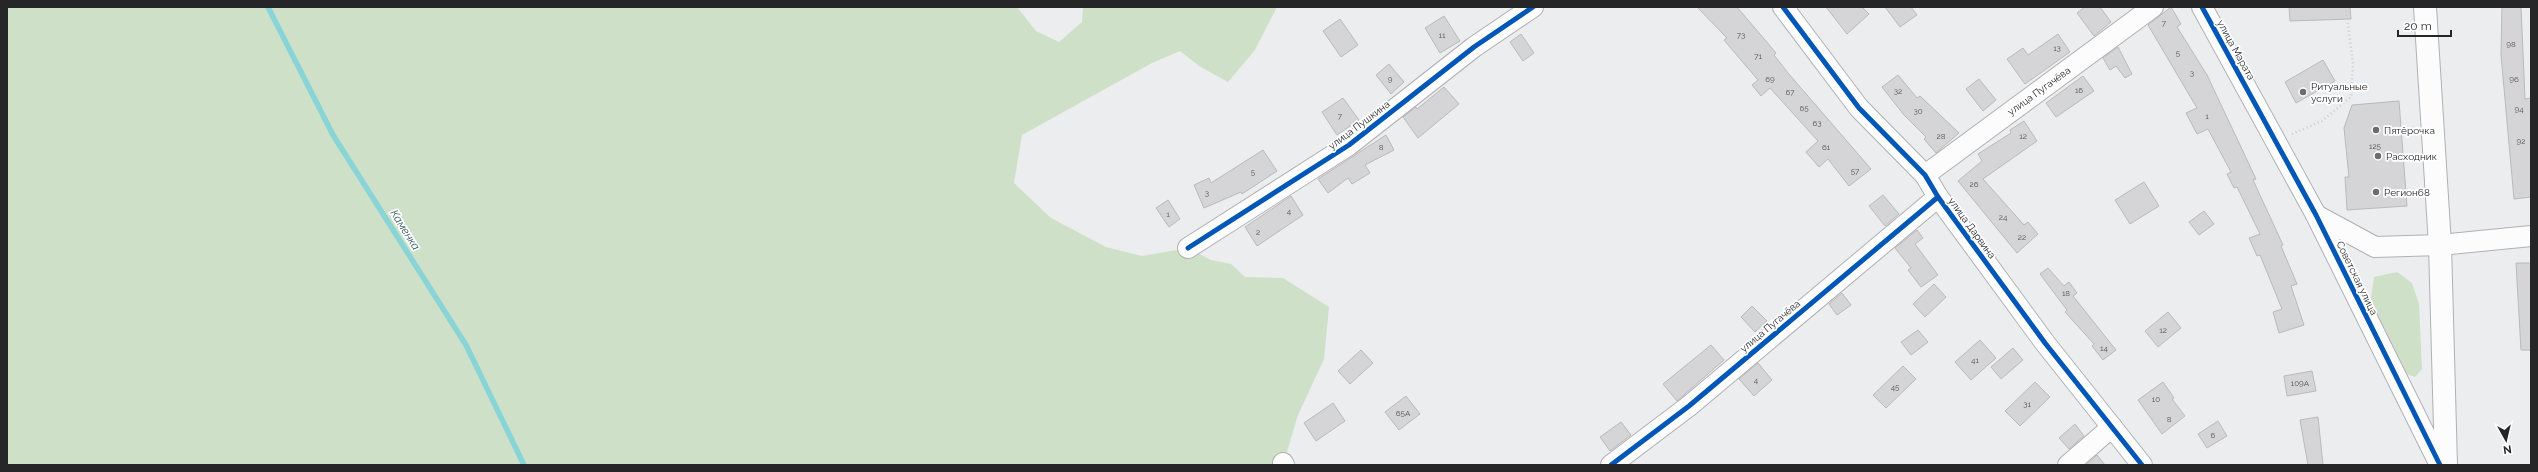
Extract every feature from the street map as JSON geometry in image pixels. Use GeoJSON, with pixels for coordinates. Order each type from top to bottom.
{"type":"FeatureCollection","features":[{"type":"Feature","properties":{"kind":"main road"},"geometry":{"type":"LineString","coordinates":[[2425,7],[2440,245],[2446,465]]}},
{"type":"Feature","properties":{"kind":"street","name":"улица Пушкина"},"geometry":{"type":"LineString","coordinates":[[1188,248],[1349,145],[1474,46],[1533,7]]}},
{"type":"Feature","properties":{"kind":"street","name":"улица Дарвина"},"geometry":{"type":"LineString","coordinates":[[1783,7],[1859,108],[1925,175],[1938,197],[2045,343],[2142,465]]}},
{"type":"Feature","properties":{"kind":"street","name":"улица Пугачёва"},"geometry":{"type":"LineString","coordinates":[[1925,175],[2153,7]]}},
{"type":"Feature","properties":{"kind":"street","name":"улица Марата"},"geometry":{"type":"LineString","coordinates":[[2202,7],[2254,102]]}},
{"type":"Feature","properties":{"kind":"street","name":"Советская улица"},"geometry":{"type":"LineString","coordinates":[[2254,102],[2316,215],[2440,465]]}},
{"type":"Feature","properties":{"kind":"street","name":"улица Пугачёва"},"geometry":{"type":"LineString","coordinates":[[1611,465],[1689,406],[1938,197]]}},
{"type":"Feature","properties":{"kind":"street"},"geometry":{"type":"LineString","coordinates":[[2316,215],[2375,247],[2440,245],[2531,236]]}},
{"type":"Feature","properties":{"kind":"street"},"geometry":{"type":"LineString","coordinates":[[2068,465],[2112,427]]}},
{"type":"Feature","properties":{"kind":"path"},"geometry":{"type":"LineString","coordinates":[[2275,141],[2322,121],[2351,97],[2353,64],[2346,7]]}},
{"type":"Feature","properties":{"kind":"green space"},"geometry":{"type":"Polygon","coordinates":[[[7,7],[1017,7],[1036,31],[1059,42],[1082,22],[1083,7],[1277,7],[1255,50],[1228,82],[1199,66],[1180,51],[1152,63],[1022,135],[1014,183],[1051,218],[1106,247],[1142,256],[1188,248],[1211,260],[1231,264],[1245,277],[1283,278],[1329,307],[1324,359],[1298,415],[1283,465],[7,465],[7,7]]]}},
{"type":"Feature","properties":{"kind":"green space"},"geometry":{"type":"Polygon","coordinates":[[[2397,272],[2412,283],[2419,304],[2422,369],[2415,377],[2407,374],[2384,333],[2371,298],[2374,277],[2397,272]]]}},
{"type":"Feature","properties":{"kind":"building"},"geometry":{"type":"Polygon","coordinates":[[[1697,7],[1737,7],[1776,53],[1774,55],[1788,73],[1871,169],[1849,186],[1828,159],[1819,167],[1806,152],[1818,141],[1770,88],[1761,96],[1752,85],[1758,80],[1724,40],[1727,38],[1697,7]]]}},
{"type":"Feature","properties":{"kind":"building"},"geometry":{"type":"Polygon","coordinates":[[[1826,7],[1862,7],[1869,14],[1847,34],[1826,7]]]}},
{"type":"Feature","properties":{"kind":"building"},"geometry":{"type":"Polygon","coordinates":[[[1885,7],[1911,7],[1917,15],[1900,27],[1885,7]]]}},
{"type":"Feature","properties":{"kind":"building"},"geometry":{"type":"Polygon","coordinates":[[[2085,7],[2100,7],[2111,22],[2094,36],[2077,13],[2085,7]]]}},
{"type":"Feature","properties":{"kind":"building"},"geometry":{"type":"Polygon","coordinates":[[[2171,7],[2181,24],[2177,27],[2207,75],[2256,179],[2253,180],[2283,245],[2281,246],[2297,284],[2291,286],[2304,325],[2279,333],[2273,312],[2282,309],[2260,255],[2257,256],[2249,238],[2260,234],[2237,187],[2234,188],[2227,174],[2231,172],[2208,129],[2197,134],[2186,113],[2197,108],[2148,25],[2171,7]]]}},
{"type":"Feature","properties":{"kind":"building"},"geometry":{"type":"Polygon","coordinates":[[[2289,7],[2350,7],[2351,19],[2290,21],[2289,7]]]}},
{"type":"Feature","properties":{"kind":"building"},"geometry":{"type":"Polygon","coordinates":[[[2502,7],[2521,7],[2525,99],[2531,98],[2531,197],[2514,199],[2501,55],[2502,7]]]}},
{"type":"Feature","properties":{"kind":"building"},"geometry":{"type":"Polygon","coordinates":[[[1444,16],[1460,41],[1440,53],[1425,28],[1444,16]]]}},
{"type":"Feature","properties":{"kind":"building"},"geometry":{"type":"Polygon","coordinates":[[[1340,19],[1358,45],[1341,57],[1323,31],[1340,19]]]}},
{"type":"Feature","properties":{"kind":"building"},"geometry":{"type":"Polygon","coordinates":[[[1521,34],[1534,53],[1523,61],[1510,42],[1521,34]]]}},
{"type":"Feature","properties":{"kind":"building"},"geometry":{"type":"Polygon","coordinates":[[[2058,34],[2070,52],[2025,84],[2007,59],[2023,48],[2028,55],[2058,34]]]}},
{"type":"Feature","properties":{"kind":"building"},"geometry":{"type":"Polygon","coordinates":[[[2118,47],[2132,74],[2125,78],[2116,66],[2110,70],[2103,58],[2118,47]]]}},
{"type":"Feature","properties":{"kind":"building","name":"Ритуальные услуги"},"geometry":{"type":"Polygon","coordinates":[[[2323,60],[2335,81],[2296,103],[2285,82],[2323,60]]]}},
{"type":"Feature","properties":{"kind":"building"},"geometry":{"type":"Polygon","coordinates":[[[1389,64],[1404,82],[1391,94],[1376,75],[1389,64]]]}},
{"type":"Feature","properties":{"kind":"building"},"geometry":{"type":"Polygon","coordinates":[[[1898,75],[1917,98],[1920,96],[1959,133],[1936,153],[1924,139],[1926,137],[1904,115],[1882,87],[1898,75]]]}},
{"type":"Feature","properties":{"kind":"building"},"geometry":{"type":"Polygon","coordinates":[[[2083,76],[2094,91],[2056,117],[2046,103],[2083,76]]]}},
{"type":"Feature","properties":{"kind":"building"},"geometry":{"type":"Polygon","coordinates":[[[1979,79],[1996,100],[1983,111],[1966,89],[1979,79]]]}},
{"type":"Feature","properties":{"kind":"building"},"geometry":{"type":"Polygon","coordinates":[[[1444,87],[1459,104],[1418,138],[1403,117],[1416,107],[1417,109],[1444,87]]]}},
{"type":"Feature","properties":{"kind":"building"},"geometry":{"type":"Polygon","coordinates":[[[1343,98],[1359,120],[1337,135],[1322,112],[1343,98]]]}},
{"type":"Feature","properties":{"kind":"building"},"geometry":{"type":"Polygon","coordinates":[[[2399,101],[2407,206],[2347,210],[2345,177],[2349,177],[2344,128],[2352,105],[2399,101]]]}},
{"type":"Feature","properties":{"kind":"building"},"geometry":{"type":"Polygon","coordinates":[[[2024,121],[2037,141],[1983,179],[2024,225],[2028,222],[2038,234],[2017,253],[1958,181],[1982,161],[1978,154],[2011,133],[2010,130],[2024,121]]]}},
{"type":"Feature","properties":{"kind":"building"},"geometry":{"type":"Polygon","coordinates":[[[1386,135],[1394,150],[1365,165],[1370,173],[1352,184],[1348,178],[1328,193],[1318,179],[1386,135]]]}},
{"type":"Feature","properties":{"kind":"building"},"geometry":{"type":"Polygon","coordinates":[[[1263,150],[1277,171],[1242,194],[1241,192],[1204,208],[1194,185],[1209,178],[1211,183],[1263,150]]]}},
{"type":"Feature","properties":{"kind":"building"},"geometry":{"type":"Polygon","coordinates":[[[2144,182],[2159,206],[2130,224],[2115,200],[2144,182]]]}},
{"type":"Feature","properties":{"kind":"building"},"geometry":{"type":"Polygon","coordinates":[[[1883,195],[1899,214],[1885,226],[1869,206],[1883,195]]]}},
{"type":"Feature","properties":{"kind":"building"},"geometry":{"type":"Polygon","coordinates":[[[1291,196],[1303,215],[1257,246],[1245,227],[1291,196]]]}},
{"type":"Feature","properties":{"kind":"building"},"geometry":{"type":"Polygon","coordinates":[[[1168,200],[1180,219],[1169,227],[1156,208],[1168,200]]]}},
{"type":"Feature","properties":{"kind":"building"},"geometry":{"type":"Polygon","coordinates":[[[2204,211],[2214,224],[2199,235],[2189,222],[2204,211]]]}},
{"type":"Feature","properties":{"kind":"building"},"geometry":{"type":"Polygon","coordinates":[[[1917,230],[1923,238],[1915,244],[1938,275],[1921,287],[1908,270],[1911,268],[1895,248],[1917,230]]]}},
{"type":"Feature","properties":{"kind":"building"},"geometry":{"type":"Polygon","coordinates":[[[2516,263],[2531,263],[2531,350],[2521,350],[2516,263]]]}},
{"type":"Feature","properties":{"kind":"building"},"geometry":{"type":"Polygon","coordinates":[[[2048,268],[2064,286],[2069,282],[2077,293],[2073,296],[2116,350],[2103,360],[2092,346],[2094,344],[2065,312],[2067,310],[2040,274],[2048,268]]]}},
{"type":"Feature","properties":{"kind":"building"},"geometry":{"type":"Polygon","coordinates":[[[1934,284],[1946,297],[1925,317],[1913,304],[1934,284]]]}},
{"type":"Feature","properties":{"kind":"building"},"geometry":{"type":"Polygon","coordinates":[[[1842,293],[1851,305],[1837,315],[1829,304],[1842,293]]]}},
{"type":"Feature","properties":{"kind":"building"},"geometry":{"type":"Polygon","coordinates":[[[1752,306],[1767,321],[1755,332],[1741,317],[1752,306]]]}},
{"type":"Feature","properties":{"kind":"building"},"geometry":{"type":"Polygon","coordinates":[[[2168,312],[2181,328],[2158,347],[2145,331],[2168,312]]]}},
{"type":"Feature","properties":{"kind":"building"},"geometry":{"type":"Polygon","coordinates":[[[1918,330],[1928,342],[1911,355],[1901,342],[1918,330]]]}},
{"type":"Feature","properties":{"kind":"building"},"geometry":{"type":"Polygon","coordinates":[[[1980,340],[1996,358],[1971,380],[1955,362],[1980,340]]]}},
{"type":"Feature","properties":{"kind":"building"},"geometry":{"type":"Polygon","coordinates":[[[1711,345],[1724,360],[1677,401],[1663,384],[1711,345]]]}},
{"type":"Feature","properties":{"kind":"building"},"geometry":{"type":"Polygon","coordinates":[[[2013,348],[2023,360],[2001,379],[1991,367],[2013,348]]]}},
{"type":"Feature","properties":{"kind":"building"},"geometry":{"type":"Polygon","coordinates":[[[1361,350],[1373,363],[1350,384],[1338,371],[1361,350]]]}},
{"type":"Feature","properties":{"kind":"building"},"geometry":{"type":"Polygon","coordinates":[[[1758,363],[1772,380],[1754,396],[1739,379],[1758,363]]]}},
{"type":"Feature","properties":{"kind":"building"},"geometry":{"type":"Polygon","coordinates":[[[1903,366],[1916,379],[1886,408],[1873,395],[1903,366]]]}},
{"type":"Feature","properties":{"kind":"building"},"geometry":{"type":"Polygon","coordinates":[[[2312,371],[2316,391],[2287,396],[2284,376],[2312,371]]]}},
{"type":"Feature","properties":{"kind":"building"},"geometry":{"type":"Polygon","coordinates":[[[2035,382],[2050,397],[2020,426],[2005,411],[2035,382]]]}},
{"type":"Feature","properties":{"kind":"building"},"geometry":{"type":"Polygon","coordinates":[[[2163,382],[2174,398],[2172,399],[2185,416],[2162,434],[2138,400],[2163,382]]]}},
{"type":"Feature","properties":{"kind":"building"},"geometry":{"type":"Polygon","coordinates":[[[1406,396],[1420,414],[1399,430],[1385,412],[1406,396]]]}},
{"type":"Feature","properties":{"kind":"building"},"geometry":{"type":"Polygon","coordinates":[[[1333,403],[1345,421],[1316,441],[1304,423],[1333,403]]]}},
{"type":"Feature","properties":{"kind":"building"},"geometry":{"type":"Polygon","coordinates":[[[2318,417],[2323,465],[2308,465],[2300,420],[2318,417]]]}},
{"type":"Feature","properties":{"kind":"building"},"geometry":{"type":"Polygon","coordinates":[[[2218,421],[2227,436],[2207,448],[2198,434],[2218,421]]]}},
{"type":"Feature","properties":{"kind":"building"},"geometry":{"type":"Polygon","coordinates":[[[1621,422],[1631,435],[1610,451],[1600,437],[1621,422]]]}},
{"type":"Feature","properties":{"kind":"building"},"geometry":{"type":"Polygon","coordinates":[[[2075,424],[2084,436],[2069,449],[2059,438],[2075,424]]]}},
{"type":"Feature","properties":{"kind":"building"},"geometry":{"type":"Polygon","coordinates":[[[2097,455],[2105,465],[2086,465],[2097,455]]]}},
{"type":"Feature","properties":{"kind":"waterway","name":"Каменка"},"geometry":{"type":"LineString","coordinates":[[268,7],[333,135],[466,345],[524,465]]}},
{"type":"Feature","properties":{"kind":"cycle path"},"geometry":{"type":"LineString","coordinates":[[1188,248],[1349,145],[1474,47],[1533,7]]}},
{"type":"Feature","properties":{"kind":"cycle path"},"geometry":{"type":"LineString","coordinates":[[1783,7],[1859,108],[1925,175],[1938,197],[2045,343],[2142,465]]}},
{"type":"Feature","properties":{"kind":"cycle path"},"geometry":{"type":"LineString","coordinates":[[2202,7],[2316,215],[2440,465]]}},
{"type":"Feature","properties":{"kind":"cycle path"},"geometry":{"type":"LineString","coordinates":[[1611,465],[1689,406],[1938,197]]}},
{"type":"Feature","properties":{"kind":"place","name":"Ритуальные услуги"},"geometry":{"type":"Point","coordinates":[2303,92]}},
{"type":"Feature","properties":{"kind":"place","name":"Пятёрочка"},"geometry":{"type":"Point","coordinates":[2376,130]}},
{"type":"Feature","properties":{"kind":"place","name":"Расходник"},"geometry":{"type":"Point","coordinates":[2378,156]}},
{"type":"Feature","properties":{"kind":"place","name":"Регион68"},"geometry":{"type":"Point","coordinates":[2376,192]}}]}
